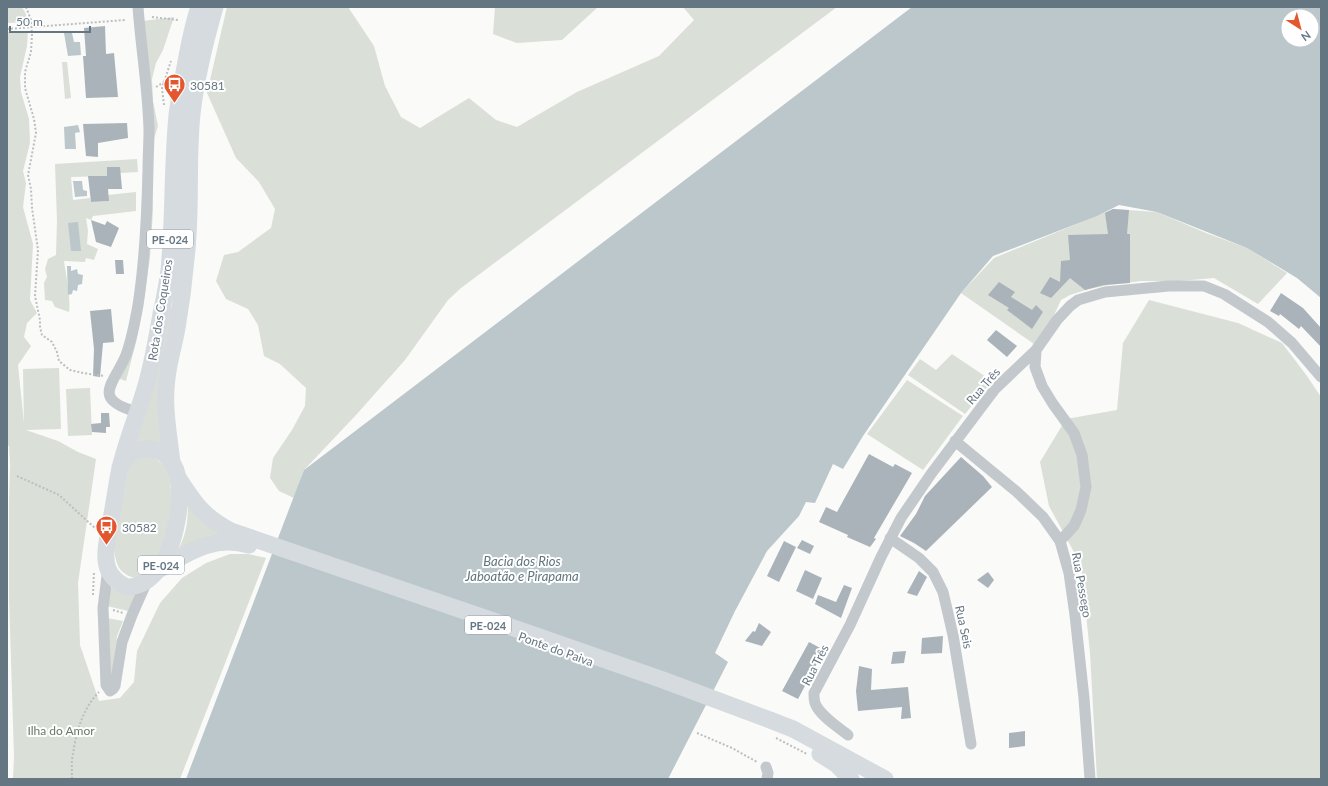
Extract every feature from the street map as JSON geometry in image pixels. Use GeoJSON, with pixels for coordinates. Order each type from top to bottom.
{"type":"FeatureCollection","features":[{"type":"Feature","properties":{"kind":"main road","name":"Rota dos Coqueiros"},"geometry":{"type":"LineString","coordinates":[[108,568],[106,557],[108,540],[120,467],[152,363],[169,271],[178,111],[181,85],[192,31],[199,7]]}},
{"type":"Feature","properties":{"kind":"main road","name":"Rota dos Coqueiros"},"geometry":{"type":"LineString","coordinates":[[172,463],[166,403],[167,378],[177,328],[190,216],[189,172],[192,114],[201,61],[215,7]]}},
{"type":"Feature","properties":{"kind":"main road","name":"Rota dos Coqueiros"},"geometry":{"type":"LineString","coordinates":[[120,467],[126,457],[139,449],[157,451],[166,456],[172,463],[179,479],[191,498],[203,513],[216,523],[248,541]]}},
{"type":"Feature","properties":{"kind":"main road","name":"Rota dos Coqueiros"},"geometry":{"type":"LineString","coordinates":[[151,577],[165,560],[176,532],[179,508],[179,479]]}},
{"type":"Feature","properties":{"kind":"main road","name":"PE-024"},"geometry":{"type":"LineString","coordinates":[[108,568],[112,576],[119,582],[129,587],[138,585],[181,556],[199,547],[216,543],[236,543],[248,541]]}},
{"type":"Feature","properties":{"kind":"main road","name":"Ponte do Paiva"},"geometry":{"type":"LineString","coordinates":[[248,541],[431,599],[729,708]]}},
{"type":"Feature","properties":{"kind":"main road"},"geometry":{"type":"LineString","coordinates":[[729,708],[793,729],[884,779]]}},
{"type":"Feature","properties":{"kind":"main road"},"geometry":{"type":"LineString","coordinates":[[729,708],[798,741],[836,764],[851,779]]}},
{"type":"Feature","properties":{"kind":"street"},"geometry":{"type":"LineString","coordinates":[[138,7],[149,131],[148,209],[138,306],[125,356],[110,384],[109,393],[116,405],[138,412]]}},
{"type":"Feature","properties":{"kind":"street","name":"Rua Três"},"geometry":{"type":"LineString","coordinates":[[848,735],[821,712],[814,701],[814,693],[850,625],[890,538],[901,518],[955,441],[995,389],[1036,350],[1057,320],[1070,306],[1083,298],[1105,292],[1169,286],[1204,286],[1224,294],[1268,322],[1292,343],[1321,377]]}},
{"type":"Feature","properties":{"kind":"street"},"geometry":{"type":"LineString","coordinates":[[1036,350],[1035,367],[1042,386],[1074,433],[1082,454],[1086,487],[1081,510],[1074,526],[1060,541]]}},
{"type":"Feature","properties":{"kind":"street","name":"Rua Pessego"},"geometry":{"type":"LineString","coordinates":[[955,441],[1017,492],[1043,517],[1060,541],[1069,573],[1075,616],[1084,698],[1090,779]]}},
{"type":"Feature","properties":{"kind":"street","name":"Rua Seis"},"geometry":{"type":"LineString","coordinates":[[890,538],[919,558],[933,572],[943,592],[953,635],[970,744]]}},
{"type":"Feature","properties":{"kind":"street"},"geometry":{"type":"LineString","coordinates":[[108,568],[103,608],[106,685],[110,691],[115,686],[122,642],[132,615],[151,577]]}},
{"type":"Feature","properties":{"kind":"street"},"geometry":{"type":"LineString","coordinates":[[766,767],[768,773],[767,779]]}},
{"type":"Feature","properties":{"kind":"path"},"geometry":{"type":"LineString","coordinates":[[26,7],[31,20],[32,35],[31,52],[25,72],[25,88],[36,133],[28,175],[38,250],[35,296],[40,327],[42,335],[52,342],[57,352],[59,361],[70,370],[113,378]]}},
{"type":"Feature","properties":{"kind":"path"},"geometry":{"type":"LineString","coordinates":[[152,17],[178,20]]}},
{"type":"Feature","properties":{"kind":"path"},"geometry":{"type":"LineString","coordinates":[[7,29],[125,20]]}},
{"type":"Feature","properties":{"kind":"path"},"geometry":{"type":"LineString","coordinates":[[17,476],[59,495],[98,531]]}},
{"type":"Feature","properties":{"kind":"path"},"geometry":{"type":"LineString","coordinates":[[72,779],[72,755],[80,723],[91,700],[106,685]]}},
{"type":"Feature","properties":{"kind":"path"},"geometry":{"type":"LineString","coordinates":[[697,733],[732,748],[766,767]]}},
{"type":"Feature","properties":{"kind":"path"},"geometry":{"type":"LineString","coordinates":[[772,736],[808,754]]}},
{"type":"Feature","properties":{"kind":"green space"},"geometry":{"type":"Polygon","coordinates":[[[7,7],[22,7],[26,14],[27,22],[7,23],[7,7]]]}},
{"type":"Feature","properties":{"kind":"green space"},"geometry":{"type":"Polygon","coordinates":[[[227,7],[348,7],[374,46],[385,86],[401,117],[420,128],[469,98],[496,120],[517,127],[577,92],[659,56],[694,20],[683,7],[837,7],[461,288],[448,300],[405,360],[304,470],[294,498],[279,491],[270,478],[273,458],[292,430],[305,406],[306,388],[280,364],[264,356],[258,325],[248,309],[226,299],[216,281],[224,255],[238,252],[271,228],[275,209],[259,182],[236,158],[207,93],[227,7]]]}},
{"type":"Feature","properties":{"kind":"green space"},"geometry":{"type":"Polygon","coordinates":[[[495,7],[598,7],[562,40],[517,43],[493,34],[495,7]]]}},
{"type":"Feature","properties":{"kind":"green space"},"geometry":{"type":"Polygon","coordinates":[[[174,17],[163,50],[156,63],[152,79],[153,101],[158,126],[152,145],[153,210],[150,258],[136,342],[126,381],[120,379],[148,244],[143,21],[174,17]]]}},
{"type":"Feature","properties":{"kind":"green space","name":"Ilha do Amor"},"geometry":{"type":"Polygon","coordinates":[[[28,31],[27,46],[20,77],[21,92],[29,119],[30,143],[23,171],[26,183],[23,207],[33,244],[30,300],[37,313],[27,323],[24,337],[31,346],[18,365],[24,423],[23,369],[59,368],[61,429],[26,430],[58,441],[78,452],[96,459],[78,583],[80,645],[99,701],[120,698],[134,682],[137,651],[160,603],[182,578],[206,563],[230,554],[248,554],[266,558],[180,779],[13,779],[14,757],[9,597],[10,464],[9,446],[7,445],[7,32],[28,31]]]}},
{"type":"Feature","properties":{"kind":"green space"},"geometry":{"type":"Polygon","coordinates":[[[62,62],[67,62],[71,98],[65,99],[62,62]]]}},
{"type":"Feature","properties":{"kind":"green space"},"geometry":{"type":"Polygon","coordinates":[[[137,159],[138,172],[120,173],[107,176],[71,177],[73,200],[90,198],[91,202],[108,201],[108,195],[136,192],[136,211],[93,216],[91,220],[86,218],[88,231],[87,244],[98,249],[94,260],[86,258],[85,262],[64,261],[69,294],[69,312],[55,307],[52,301],[45,300],[44,283],[47,277],[45,269],[48,259],[56,255],[57,221],[55,164],[137,159]]]}},
{"type":"Feature","properties":{"kind":"green space"},"geometry":{"type":"Polygon","coordinates":[[[1113,209],[1157,212],[1206,233],[1247,248],[1287,273],[1258,304],[1214,278],[1179,281],[1141,281],[1089,289],[1070,295],[1061,300],[1049,326],[1034,344],[961,293],[994,258],[1113,209]]]}},
{"type":"Feature","properties":{"kind":"green space"},"geometry":{"type":"Polygon","coordinates":[[[1149,300],[1238,323],[1282,343],[1321,397],[1321,779],[1097,779],[1090,653],[1081,565],[1049,506],[1040,462],[1066,419],[1117,410],[1123,343],[1149,300]]]}},
{"type":"Feature","properties":{"kind":"green space"},"geometry":{"type":"Polygon","coordinates":[[[166,306],[176,308],[162,447],[132,444],[166,306]]]}},
{"type":"Feature","properties":{"kind":"green space"},"geometry":{"type":"Polygon","coordinates":[[[952,354],[992,381],[965,414],[908,375],[920,359],[936,370],[952,354]]]}},
{"type":"Feature","properties":{"kind":"green space"},"geometry":{"type":"Polygon","coordinates":[[[907,380],[963,416],[923,470],[867,434],[907,380]]]}},
{"type":"Feature","properties":{"kind":"green space"},"geometry":{"type":"Polygon","coordinates":[[[90,388],[92,435],[68,436],[66,389],[90,388]]]}},
{"type":"Feature","properties":{"kind":"green space"},"geometry":{"type":"Polygon","coordinates":[[[148,454],[169,468],[175,541],[139,579],[127,575],[120,569],[116,560],[114,548],[129,464],[148,454]]]}},
{"type":"Feature","properties":{"kind":"green space"},"geometry":{"type":"Polygon","coordinates":[[[188,502],[235,529],[173,560],[185,532],[188,502]]]}},
{"type":"Feature","properties":{"kind":"green space"},"geometry":{"type":"Polygon","coordinates":[[[107,584],[122,592],[139,593],[128,611],[107,606],[107,584]]]}},
{"type":"Feature","properties":{"kind":"green space"},"geometry":{"type":"Polygon","coordinates":[[[107,618],[123,621],[117,636],[111,684],[107,618]]]}},
{"type":"Feature","properties":{"kind":"water","name":"Bacia dos Rios Jaboatão e Pirapama"},"geometry":{"type":"Polygon","coordinates":[[[912,7],[1321,7],[1321,298],[1297,278],[1247,248],[1157,212],[1119,205],[1097,216],[993,256],[961,293],[863,436],[843,469],[833,464],[815,503],[806,502],[799,516],[767,551],[735,611],[715,653],[728,662],[668,779],[186,779],[304,470],[912,7]]]}},
{"type":"Feature","properties":{"kind":"water"},"geometry":{"type":"Polygon","coordinates":[[[64,33],[72,33],[74,42],[80,42],[81,55],[68,56],[64,33]]]}},
{"type":"Feature","properties":{"kind":"water"},"geometry":{"type":"Polygon","coordinates":[[[78,125],[80,132],[75,133],[76,149],[65,149],[64,127],[78,125]]]}},
{"type":"Feature","properties":{"kind":"water"},"geometry":{"type":"Polygon","coordinates":[[[73,181],[82,181],[83,190],[87,191],[87,196],[75,197],[73,181]]]}},
{"type":"Feature","properties":{"kind":"water"},"geometry":{"type":"Polygon","coordinates":[[[78,222],[81,251],[71,251],[68,223],[78,222]]]}},
{"type":"Feature","properties":{"kind":"water"},"geometry":{"type":"Polygon","coordinates":[[[67,266],[71,266],[71,271],[77,269],[78,274],[83,275],[82,284],[78,285],[77,291],[73,290],[72,294],[68,295],[67,266]]]}},
{"type":"Feature","properties":{"kind":"building"},"geometry":{"type":"Polygon","coordinates":[[[105,26],[106,54],[114,53],[118,97],[86,98],[83,56],[86,56],[84,28],[105,26]]]}},
{"type":"Feature","properties":{"kind":"building"},"geometry":{"type":"Polygon","coordinates":[[[127,123],[128,138],[98,143],[98,157],[86,156],[83,124],[127,123]]]}},
{"type":"Feature","properties":{"kind":"building"},"geometry":{"type":"Polygon","coordinates":[[[107,167],[120,167],[122,189],[108,189],[109,201],[91,202],[88,176],[107,176],[107,167]]]}},
{"type":"Feature","properties":{"kind":"building"},"geometry":{"type":"Polygon","coordinates":[[[1113,209],[1129,210],[1127,234],[1130,234],[1130,283],[1104,285],[1085,290],[1070,278],[1051,298],[1040,293],[1050,277],[1060,282],[1061,261],[1070,260],[1068,235],[1108,234],[1105,213],[1113,209]]]}},
{"type":"Feature","properties":{"kind":"building"},"geometry":{"type":"Polygon","coordinates":[[[91,220],[105,225],[107,221],[119,228],[111,247],[96,242],[91,220]]]}},
{"type":"Feature","properties":{"kind":"building"},"geometry":{"type":"Polygon","coordinates":[[[115,260],[123,260],[124,274],[116,274],[115,260]]]}},
{"type":"Feature","properties":{"kind":"building"},"geometry":{"type":"Polygon","coordinates":[[[999,282],[1015,292],[1011,297],[1032,310],[1036,305],[1043,312],[1032,329],[1007,310],[1009,308],[988,295],[999,282]]]}},
{"type":"Feature","properties":{"kind":"building"},"geometry":{"type":"Polygon","coordinates":[[[1281,293],[1303,308],[1321,328],[1321,347],[1301,326],[1299,329],[1280,314],[1279,316],[1270,311],[1281,293]]]}},
{"type":"Feature","properties":{"kind":"building"},"geometry":{"type":"Polygon","coordinates":[[[111,309],[114,342],[103,343],[100,377],[93,376],[94,349],[90,311],[111,309]]]}},
{"type":"Feature","properties":{"kind":"building"},"geometry":{"type":"Polygon","coordinates":[[[996,330],[1017,346],[1007,357],[987,340],[996,330]]]}},
{"type":"Feature","properties":{"kind":"building"},"geometry":{"type":"Polygon","coordinates":[[[101,413],[109,413],[110,427],[106,427],[106,433],[92,432],[91,424],[101,423],[101,413]]]}},
{"type":"Feature","properties":{"kind":"building"},"geometry":{"type":"Polygon","coordinates":[[[869,454],[893,467],[895,464],[912,473],[874,538],[876,539],[870,547],[819,522],[826,507],[837,512],[869,454]]]}},
{"type":"Feature","properties":{"kind":"building"},"geometry":{"type":"Polygon","coordinates":[[[961,457],[983,476],[992,487],[926,551],[900,536],[916,514],[925,496],[961,457]]]}},
{"type":"Feature","properties":{"kind":"building"},"geometry":{"type":"Polygon","coordinates":[[[802,540],[814,546],[810,554],[797,548],[802,540]]]}},
{"type":"Feature","properties":{"kind":"building"},"geometry":{"type":"Polygon","coordinates":[[[784,541],[796,547],[779,582],[767,576],[784,541]]]}},
{"type":"Feature","properties":{"kind":"building"},"geometry":{"type":"Polygon","coordinates":[[[805,570],[822,578],[813,599],[796,591],[805,570]]]}},
{"type":"Feature","properties":{"kind":"building"},"geometry":{"type":"Polygon","coordinates":[[[919,571],[927,577],[917,596],[907,593],[919,571]]]}},
{"type":"Feature","properties":{"kind":"building"},"geometry":{"type":"Polygon","coordinates":[[[988,572],[994,580],[988,588],[977,580],[988,572]]]}},
{"type":"Feature","properties":{"kind":"building"},"geometry":{"type":"Polygon","coordinates":[[[844,585],[852,588],[841,618],[815,604],[818,595],[836,602],[844,585]]]}},
{"type":"Feature","properties":{"kind":"building"},"geometry":{"type":"Polygon","coordinates":[[[759,623],[771,632],[762,646],[745,641],[753,631],[755,632],[759,623]]]}},
{"type":"Feature","properties":{"kind":"building"},"geometry":{"type":"Polygon","coordinates":[[[943,636],[942,653],[921,654],[922,638],[943,636]]]}},
{"type":"Feature","properties":{"kind":"building"},"geometry":{"type":"Polygon","coordinates":[[[809,642],[824,650],[798,699],[782,691],[809,642]]]}},
{"type":"Feature","properties":{"kind":"building"},"geometry":{"type":"Polygon","coordinates":[[[906,651],[904,663],[891,664],[893,652],[906,651]]]}},
{"type":"Feature","properties":{"kind":"building"},"geometry":{"type":"Polygon","coordinates":[[[859,666],[872,669],[871,690],[908,687],[911,718],[901,719],[902,707],[858,711],[856,691],[859,666]]]}},
{"type":"Feature","properties":{"kind":"building"},"geometry":{"type":"Polygon","coordinates":[[[1025,731],[1025,746],[1009,748],[1009,733],[1025,731]]]}},
{"type":"Feature","properties":{"kind":"place","name":"30581"},"geometry":{"type":"Point","coordinates":[174,104]}},
{"type":"Feature","properties":{"kind":"place","name":"30582"},"geometry":{"type":"Point","coordinates":[107,546]}}]}
